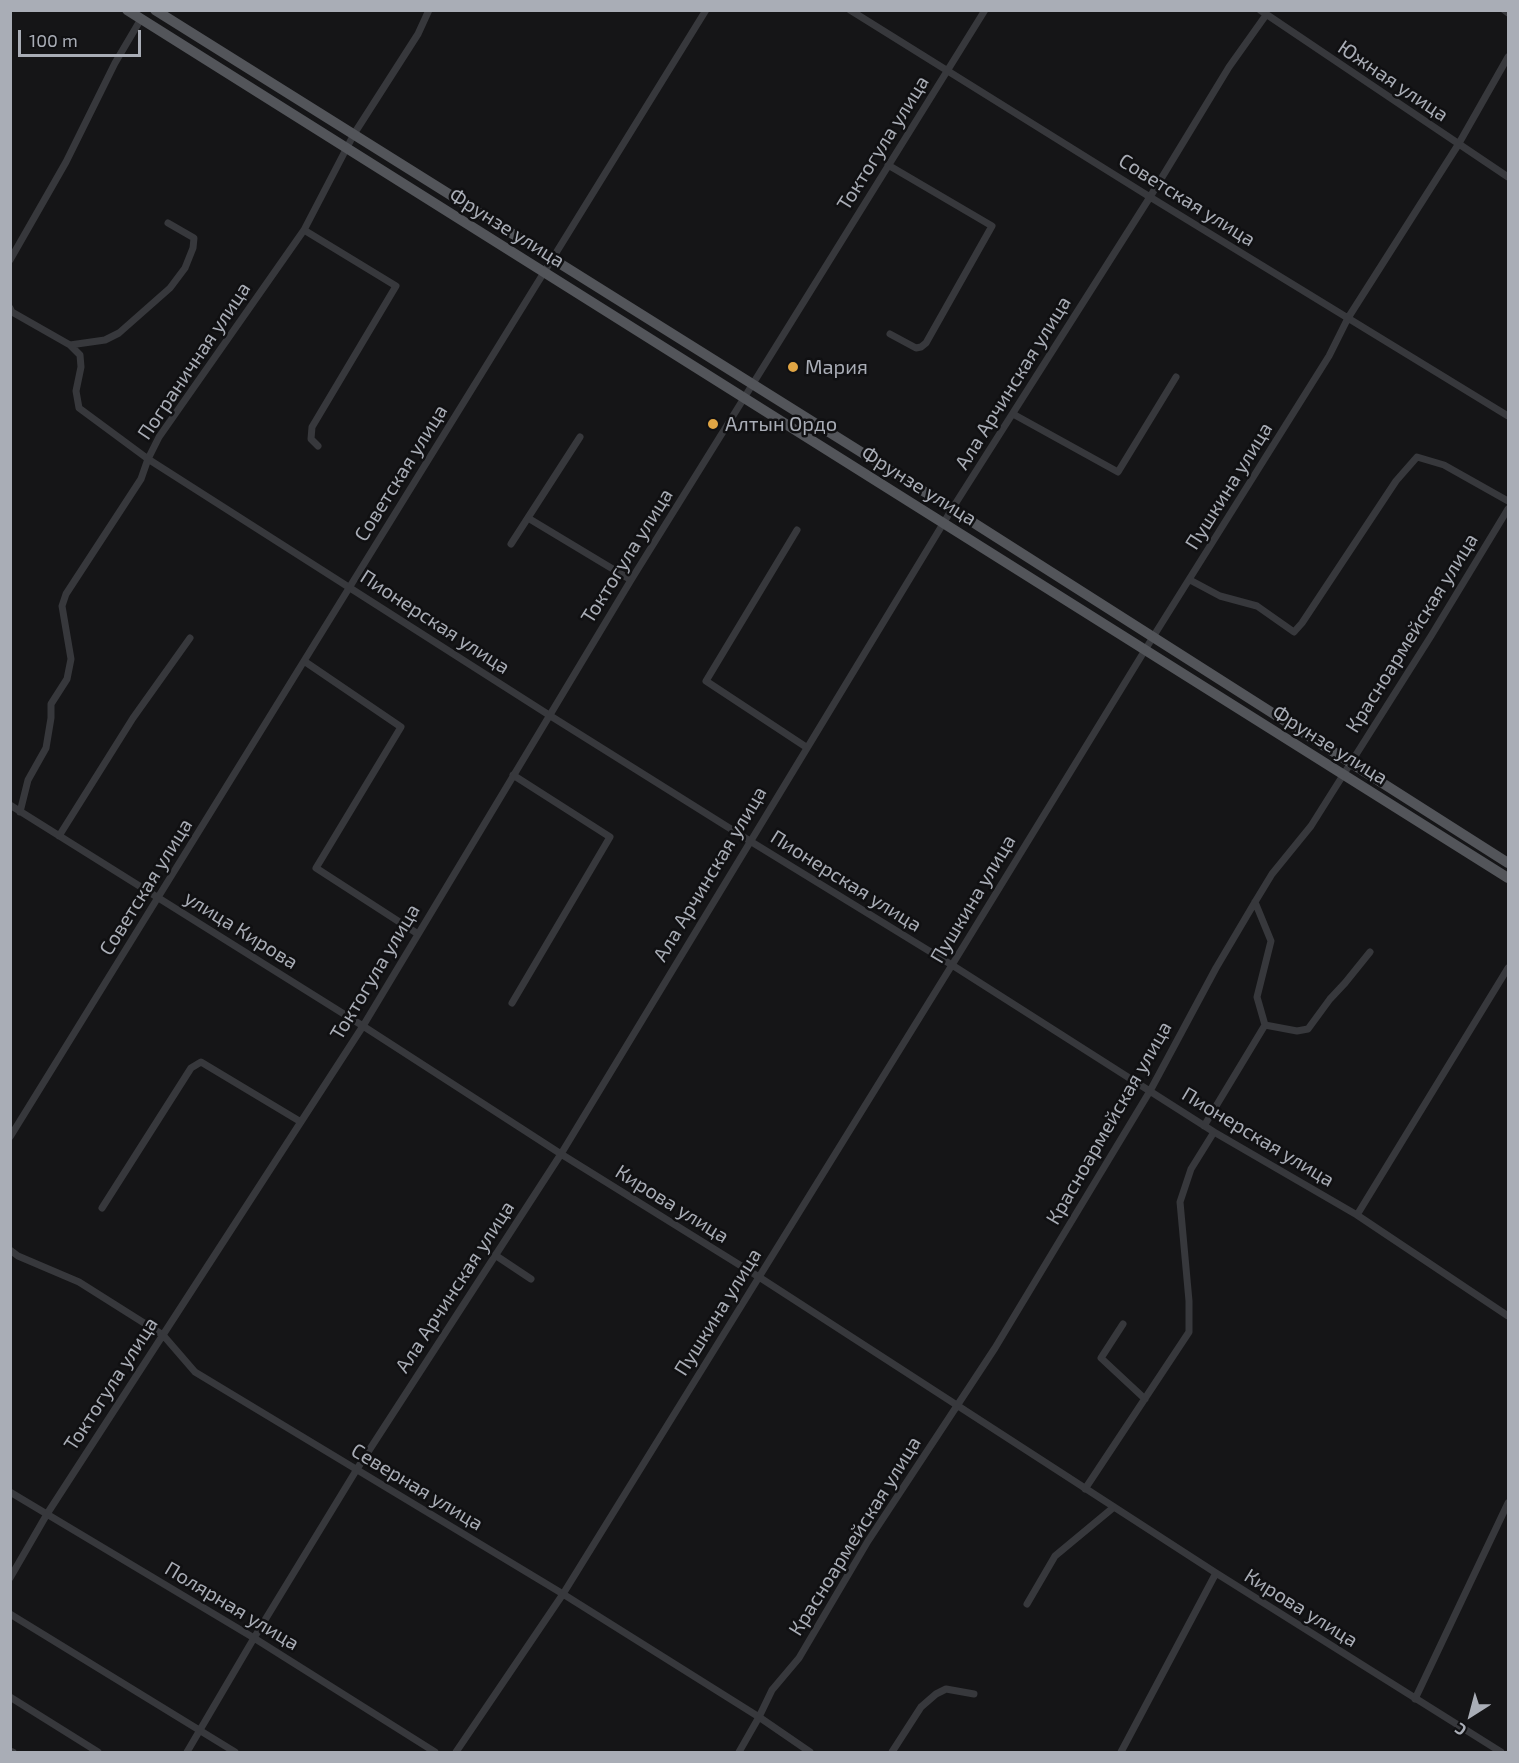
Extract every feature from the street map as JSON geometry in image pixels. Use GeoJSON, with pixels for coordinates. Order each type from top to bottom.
{"type":"FeatureCollection","features":[{"type":"Feature","properties":{"kind":"main road","name":"Фрунзе улица"},"geometry":{"type":"LineString","coordinates":[[127,10],[1509,878]]}},
{"type":"Feature","properties":{"kind":"main road","name":"Фрунзе улица"},"geometry":{"type":"LineString","coordinates":[[155,10],[952,509],[1509,863]]}},
{"type":"Feature","properties":{"kind":"street","name":"Пограничная улица"},"geometry":{"type":"LineString","coordinates":[[20,812],[28,780],[46,748],[51,704],[67,680],[71,659],[62,606],[66,594],[141,479],[159,437],[304,230],[346,148],[418,34],[429,10]]}},
{"type":"Feature","properties":{"kind":"street","name":"Советская улица"},"geometry":{"type":"LineString","coordinates":[[10,1137],[706,10]]}},
{"type":"Feature","properties":{"kind":"street","name":"Советская улица"},"geometry":{"type":"LineString","coordinates":[[850,10],[1150,197],[1509,416]]}},
{"type":"Feature","properties":{"kind":"street","name":"Токтогула улица"},"geometry":{"type":"LineString","coordinates":[[10,1578],[47,1514],[363,1026],[631,580],[985,10]]}},
{"type":"Feature","properties":{"kind":"street"},"geometry":{"type":"LineString","coordinates":[[1504,10],[1509,13]]}},
{"type":"Feature","properties":{"kind":"street","name":"Южная улица"},"geometry":{"type":"LineString","coordinates":[[1263,13],[1509,177]]}},
{"type":"Feature","properties":{"kind":"street","name":"Ала Арчинская улица"},"geometry":{"type":"LineString","coordinates":[[187,1752],[357,1469],[561,1154],[944,522],[1150,197],[1263,13]]}},
{"type":"Feature","properties":{"kind":"street"},"geometry":{"type":"LineString","coordinates":[[10,260],[66,162],[115,63],[141,19]]}},
{"type":"Feature","properties":{"kind":"street","name":"Пушкина улица"},"geometry":{"type":"LineString","coordinates":[[456,1752],[563,1594],[1145,649],[1329,356],[1348,318],[1458,145],[1509,57]]}},
{"type":"Feature","properties":{"kind":"street"},"geometry":{"type":"LineString","coordinates":[[888,165],[992,226],[926,343],[916,348],[890,334]]}},
{"type":"Feature","properties":{"kind":"street"},"geometry":{"type":"LineString","coordinates":[[10,308],[12,312],[70,345],[105,340],[119,333],[170,288],[185,268],[193,248],[194,238],[168,223]]}},
{"type":"Feature","properties":{"kind":"street"},"geometry":{"type":"LineString","coordinates":[[304,230],[396,286],[312,427],[311,439],[318,446]]}},
{"type":"Feature","properties":{"kind":"street","name":"Пионерская улица"},"geometry":{"type":"LineString","coordinates":[[70,345],[80,355],[81,367],[76,391],[79,408],[148,459],[549,715],[952,965],[1204,1126],[1357,1215],[1509,1316]]}},
{"type":"Feature","properties":{"kind":"street"},"geometry":{"type":"LineString","coordinates":[[1013,414],[1118,472],[1176,377]]}},
{"type":"Feature","properties":{"kind":"street"},"geometry":{"type":"LineString","coordinates":[[511,544],[580,437]]}},
{"type":"Feature","properties":{"kind":"street"},"geometry":{"type":"LineString","coordinates":[[1190,580],[1220,596],[1257,606],[1294,632],[1302,624],[1396,481],[1417,457],[1444,465],[1509,501]]}},
{"type":"Feature","properties":{"kind":"street","name":"Красноармейская улица"},"geometry":{"type":"LineString","coordinates":[[739,1752],[772,1690],[799,1658],[868,1541],[995,1348],[1150,1091],[1216,968],[1272,874],[1311,826],[1509,509]]}},
{"type":"Feature","properties":{"kind":"street"},"geometry":{"type":"LineString","coordinates":[[528,518],[631,580]]}},
{"type":"Feature","properties":{"kind":"street"},"geometry":{"type":"LineString","coordinates":[[797,530],[706,681],[806,747]]}},
{"type":"Feature","properties":{"kind":"street"},"geometry":{"type":"LineString","coordinates":[[59,836],[133,718],[190,638]]}},
{"type":"Feature","properties":{"kind":"street"},"geometry":{"type":"LineString","coordinates":[[304,661],[401,727],[316,868],[418,933]]}},
{"type":"Feature","properties":{"kind":"street"},"geometry":{"type":"LineString","coordinates":[[512,1003],[610,837],[513,775]]}},
{"type":"Feature","properties":{"kind":"street","name":"улица Кирова"},"geometry":{"type":"LineString","coordinates":[[10,805],[363,1026]]}},
{"type":"Feature","properties":{"kind":"street"},"geometry":{"type":"LineString","coordinates":[[1204,1126],[1265,1025],[1257,997],[1271,941],[1255,902]]}},
{"type":"Feature","properties":{"kind":"street"},"geometry":{"type":"LineString","coordinates":[[1265,1025],[1297,1031],[1308,1029],[1370,952]]}},
{"type":"Feature","properties":{"kind":"street"},"geometry":{"type":"LineString","coordinates":[[1357,1215],[1509,968]]}},
{"type":"Feature","properties":{"kind":"street","name":"Кирова улица"},"geometry":{"type":"LineString","coordinates":[[363,1026],[561,1154],[759,1277],[1216,1574],[1501,1752]]}},
{"type":"Feature","properties":{"kind":"street"},"geometry":{"type":"LineString","coordinates":[[102,1208],[191,1068],[201,1062],[301,1122]]}},
{"type":"Feature","properties":{"kind":"street"},"geometry":{"type":"LineString","coordinates":[[1085,1489],[1189,1332],[1189,1301],[1180,1202],[1191,1169],[1214,1132]]}},
{"type":"Feature","properties":{"kind":"street","name":"Северная улица"},"geometry":{"type":"LineString","coordinates":[[10,1250],[18,1256],[79,1282],[163,1335],[195,1372],[563,1594],[759,1717],[810,1752]]}},
{"type":"Feature","properties":{"kind":"street"},"geometry":{"type":"LineString","coordinates":[[495,1255],[531,1279]]}},
{"type":"Feature","properties":{"kind":"street"},"geometry":{"type":"LineString","coordinates":[[1123,1324],[1101,1358],[1145,1399]]}},
{"type":"Feature","properties":{"kind":"street","name":"Полярная улица"},"geometry":{"type":"LineString","coordinates":[[10,1492],[254,1638],[435,1752]]}},
{"type":"Feature","properties":{"kind":"street"},"geometry":{"type":"LineString","coordinates":[[1415,1699],[1509,1503]]}},
{"type":"Feature","properties":{"kind":"street"},"geometry":{"type":"LineString","coordinates":[[1027,1604],[1062,1548],[1113,1507]]}},
{"type":"Feature","properties":{"kind":"street"},"geometry":{"type":"LineString","coordinates":[[1121,1752],[1216,1574]]}},
{"type":"Feature","properties":{"kind":"street"},"geometry":{"type":"LineString","coordinates":[[10,1614],[235,1752]]}},
{"type":"Feature","properties":{"kind":"street"},"geometry":{"type":"LineString","coordinates":[[892,1752],[921,1707],[936,1694],[946,1689],[974,1694]]}},
{"type":"Feature","properties":{"kind":"street"},"geometry":{"type":"LineString","coordinates":[[10,1697],[98,1752]]}},
{"type":"Feature","properties":{"kind":"place","name":"Мария"},"geometry":{"type":"Point","coordinates":[793,367]}},
{"type":"Feature","properties":{"kind":"place","name":"Алтын Ордо"},"geometry":{"type":"Point","coordinates":[713,424]}}]}
